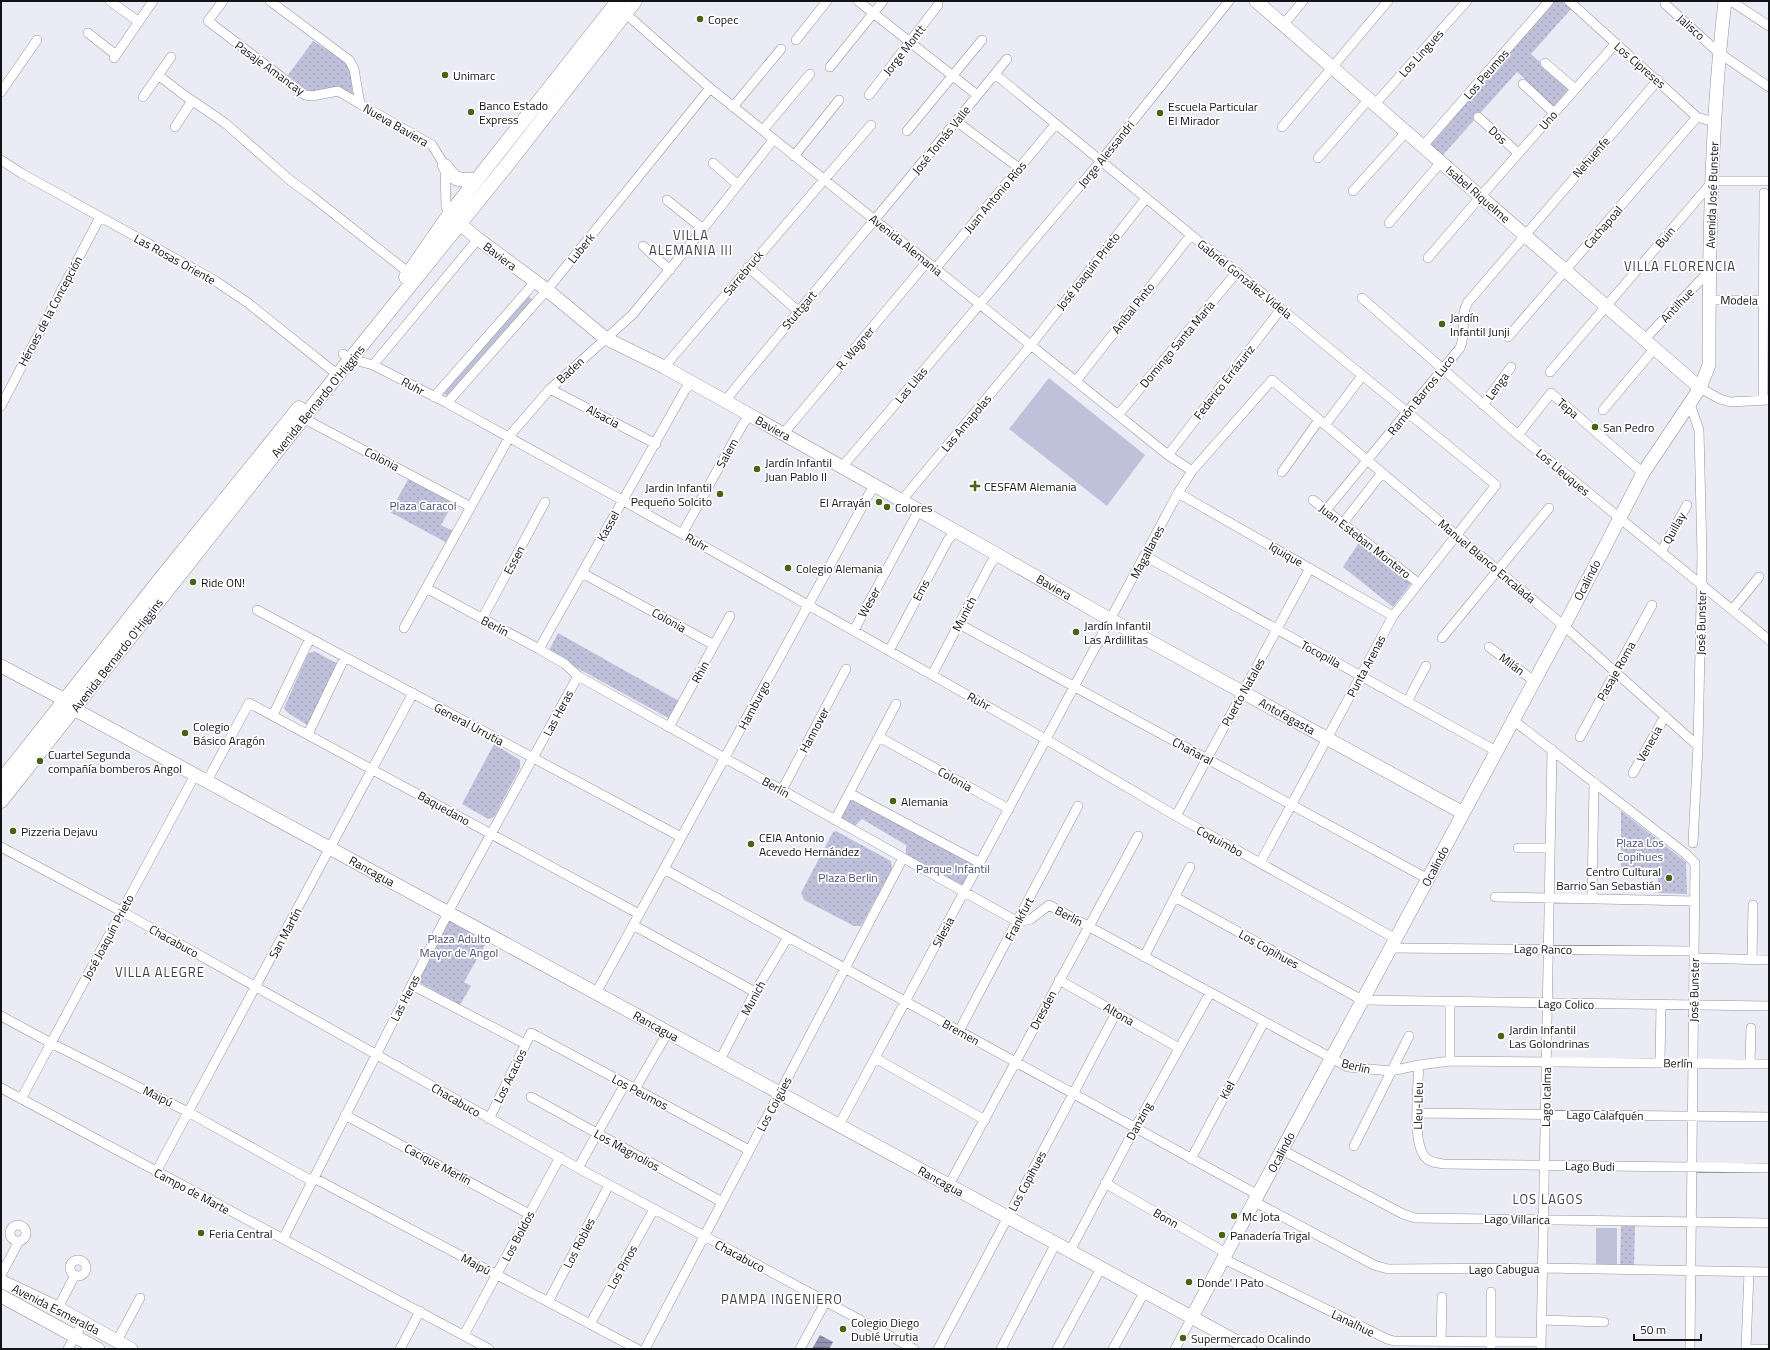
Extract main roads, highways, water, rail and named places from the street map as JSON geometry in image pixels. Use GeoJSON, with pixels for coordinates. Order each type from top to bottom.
{"type":"FeatureCollection","features":[{"type":"Feature","properties":{"kind":"main road","name":"Avenida Bernardo O'Higgins"},"geometry":{"type":"LineString","coordinates":[[1,801],[70,704],[298,416],[347,357],[538,114],[621,5],[635,1]]}},
{"type":"Feature","properties":{"kind":"main road","name":"Avenida Bernardo O'Higgins"},"geometry":{"type":"LineString","coordinates":[[347,357],[409,273],[454,219],[476,180],[538,114]]}},
{"type":"Feature","properties":{"kind":"main road"},"geometry":{"type":"LineString","coordinates":[[445,166],[454,178],[460,180],[476,180]]}},
{"type":"Feature","properties":{"kind":"main road","name":"Avenida Bernardo O'Higgins"},"geometry":{"type":"LineString","coordinates":[[1,781],[70,704]]}},
{"type":"Feature","properties":{"kind":"place","name":"Copec"},"geometry":{"type":"Point","coordinates":[700,19]}},
{"type":"Feature","properties":{"kind":"place","name":"Unimarc"},"geometry":{"type":"Point","coordinates":[445,75]}},
{"type":"Feature","properties":{"kind":"place","name":"Banco Estado Express"},"geometry":{"type":"Point","coordinates":[471,112]}},
{"type":"Feature","properties":{"kind":"place","name":"Escuela Particular El Mirador"},"geometry":{"type":"Point","coordinates":[1160,113]}},
{"type":"Feature","properties":{"kind":"place","name":"Jardín Infantil Junji"},"geometry":{"type":"Point","coordinates":[1442,324]}},
{"type":"Feature","properties":{"kind":"place","name":"San Pedro"},"geometry":{"type":"Point","coordinates":[1595,427]}},
{"type":"Feature","properties":{"kind":"place","name":"Jardín Infantil Juan Pablo II"},"geometry":{"type":"Point","coordinates":[757,469]}},
{"type":"Feature","properties":{"kind":"place","name":"CESFAM Alemania"},"geometry":{"type":"Point","coordinates":[975,486]}},
{"type":"Feature","properties":{"kind":"place","name":"Jardin Infantil Pequeño Solcito"},"geometry":{"type":"Point","coordinates":[720,494]}},
{"type":"Feature","properties":{"kind":"place","name":"El Arrayán"},"geometry":{"type":"Point","coordinates":[879,502]}},
{"type":"Feature","properties":{"kind":"place","name":"Colores"},"geometry":{"type":"Point","coordinates":[887,507]}},
{"type":"Feature","properties":{"kind":"place","name":"Colegio Alemania"},"geometry":{"type":"Point","coordinates":[788,568]}},
{"type":"Feature","properties":{"kind":"place","name":"Ride ON!"},"geometry":{"type":"Point","coordinates":[193,582]}},
{"type":"Feature","properties":{"kind":"place","name":"Jardín Infantil Las Ardillitas"},"geometry":{"type":"Point","coordinates":[1076,632]}},
{"type":"Feature","properties":{"kind":"place","name":"Colegio Básico Aragón"},"geometry":{"type":"Point","coordinates":[185,733]}},
{"type":"Feature","properties":{"kind":"place","name":"Cuartel Segunda compañía bomberos Angol"},"geometry":{"type":"Point","coordinates":[40,761]}},
{"type":"Feature","properties":{"kind":"place","name":"Alemania"},"geometry":{"type":"Point","coordinates":[893,801]}},
{"type":"Feature","properties":{"kind":"place","name":"Pizzeria Dejavu"},"geometry":{"type":"Point","coordinates":[13,831]}},
{"type":"Feature","properties":{"kind":"place","name":"CEIA Antonio Acevedo Hernández"},"geometry":{"type":"Point","coordinates":[751,844]}},
{"type":"Feature","properties":{"kind":"place","name":"Centro Cultural Barrio San Sebastián"},"geometry":{"type":"Point","coordinates":[1669,878]}},
{"type":"Feature","properties":{"kind":"place","name":"Jardin Infantil Las Golondrinas"},"geometry":{"type":"Point","coordinates":[1501,1036]}},
{"type":"Feature","properties":{"kind":"place","name":"Mc Jota"},"geometry":{"type":"Point","coordinates":[1234,1216]}},
{"type":"Feature","properties":{"kind":"place","name":"Feria Central"},"geometry":{"type":"Point","coordinates":[201,1233]}},
{"type":"Feature","properties":{"kind":"place","name":"Panadería Trigal"},"geometry":{"type":"Point","coordinates":[1222,1235]}},
{"type":"Feature","properties":{"kind":"place","name":"Donde' l Pato"},"geometry":{"type":"Point","coordinates":[1189,1282]}},
{"type":"Feature","properties":{"kind":"place","name":"Colegio Diego Dublé Urrutia"},"geometry":{"type":"Point","coordinates":[843,1329]}},
{"type":"Feature","properties":{"kind":"place","name":"Supermercado Ocalindo"},"geometry":{"type":"Point","coordinates":[1183,1338]}},
{"type":"Feature","properties":{"kind":"district","name":"VILLA ALEMANIA III"},"geometry":{"type":"Point","coordinates":[691,242]}},
{"type":"Feature","properties":{"kind":"district","name":"VILLA FLORENCIA"},"geometry":{"type":"Point","coordinates":[1680,266]}},
{"type":"Feature","properties":{"kind":"district","name":"VILLA ALEGRE"},"geometry":{"type":"Point","coordinates":[160,972]}},
{"type":"Feature","properties":{"kind":"district","name":"LOS LAGOS"},"geometry":{"type":"Point","coordinates":[1548,1199]}},
{"type":"Feature","properties":{"kind":"district","name":"PAMPA INGENIERO"},"geometry":{"type":"Point","coordinates":[782,1299]}},
{"type":"Feature","properties":{"kind":"park label","name":"Plaza Caracol"},"geometry":{"type":"Point","coordinates":[423,505]}},
{"type":"Feature","properties":{"kind":"park label","name":"Plaza Los Copihues"},"geometry":{"type":"Point","coordinates":[1640,849]}},
{"type":"Feature","properties":{"kind":"park label","name":"Parque Infantil"},"geometry":{"type":"Point","coordinates":[953,868]}},
{"type":"Feature","properties":{"kind":"park label","name":"Plaza Berlin"},"geometry":{"type":"Point","coordinates":[848,877]}},
{"type":"Feature","properties":{"kind":"park label","name":"Plaza Adulto Mayor de Angol"},"geometry":{"type":"Point","coordinates":[459,945]}}]}
